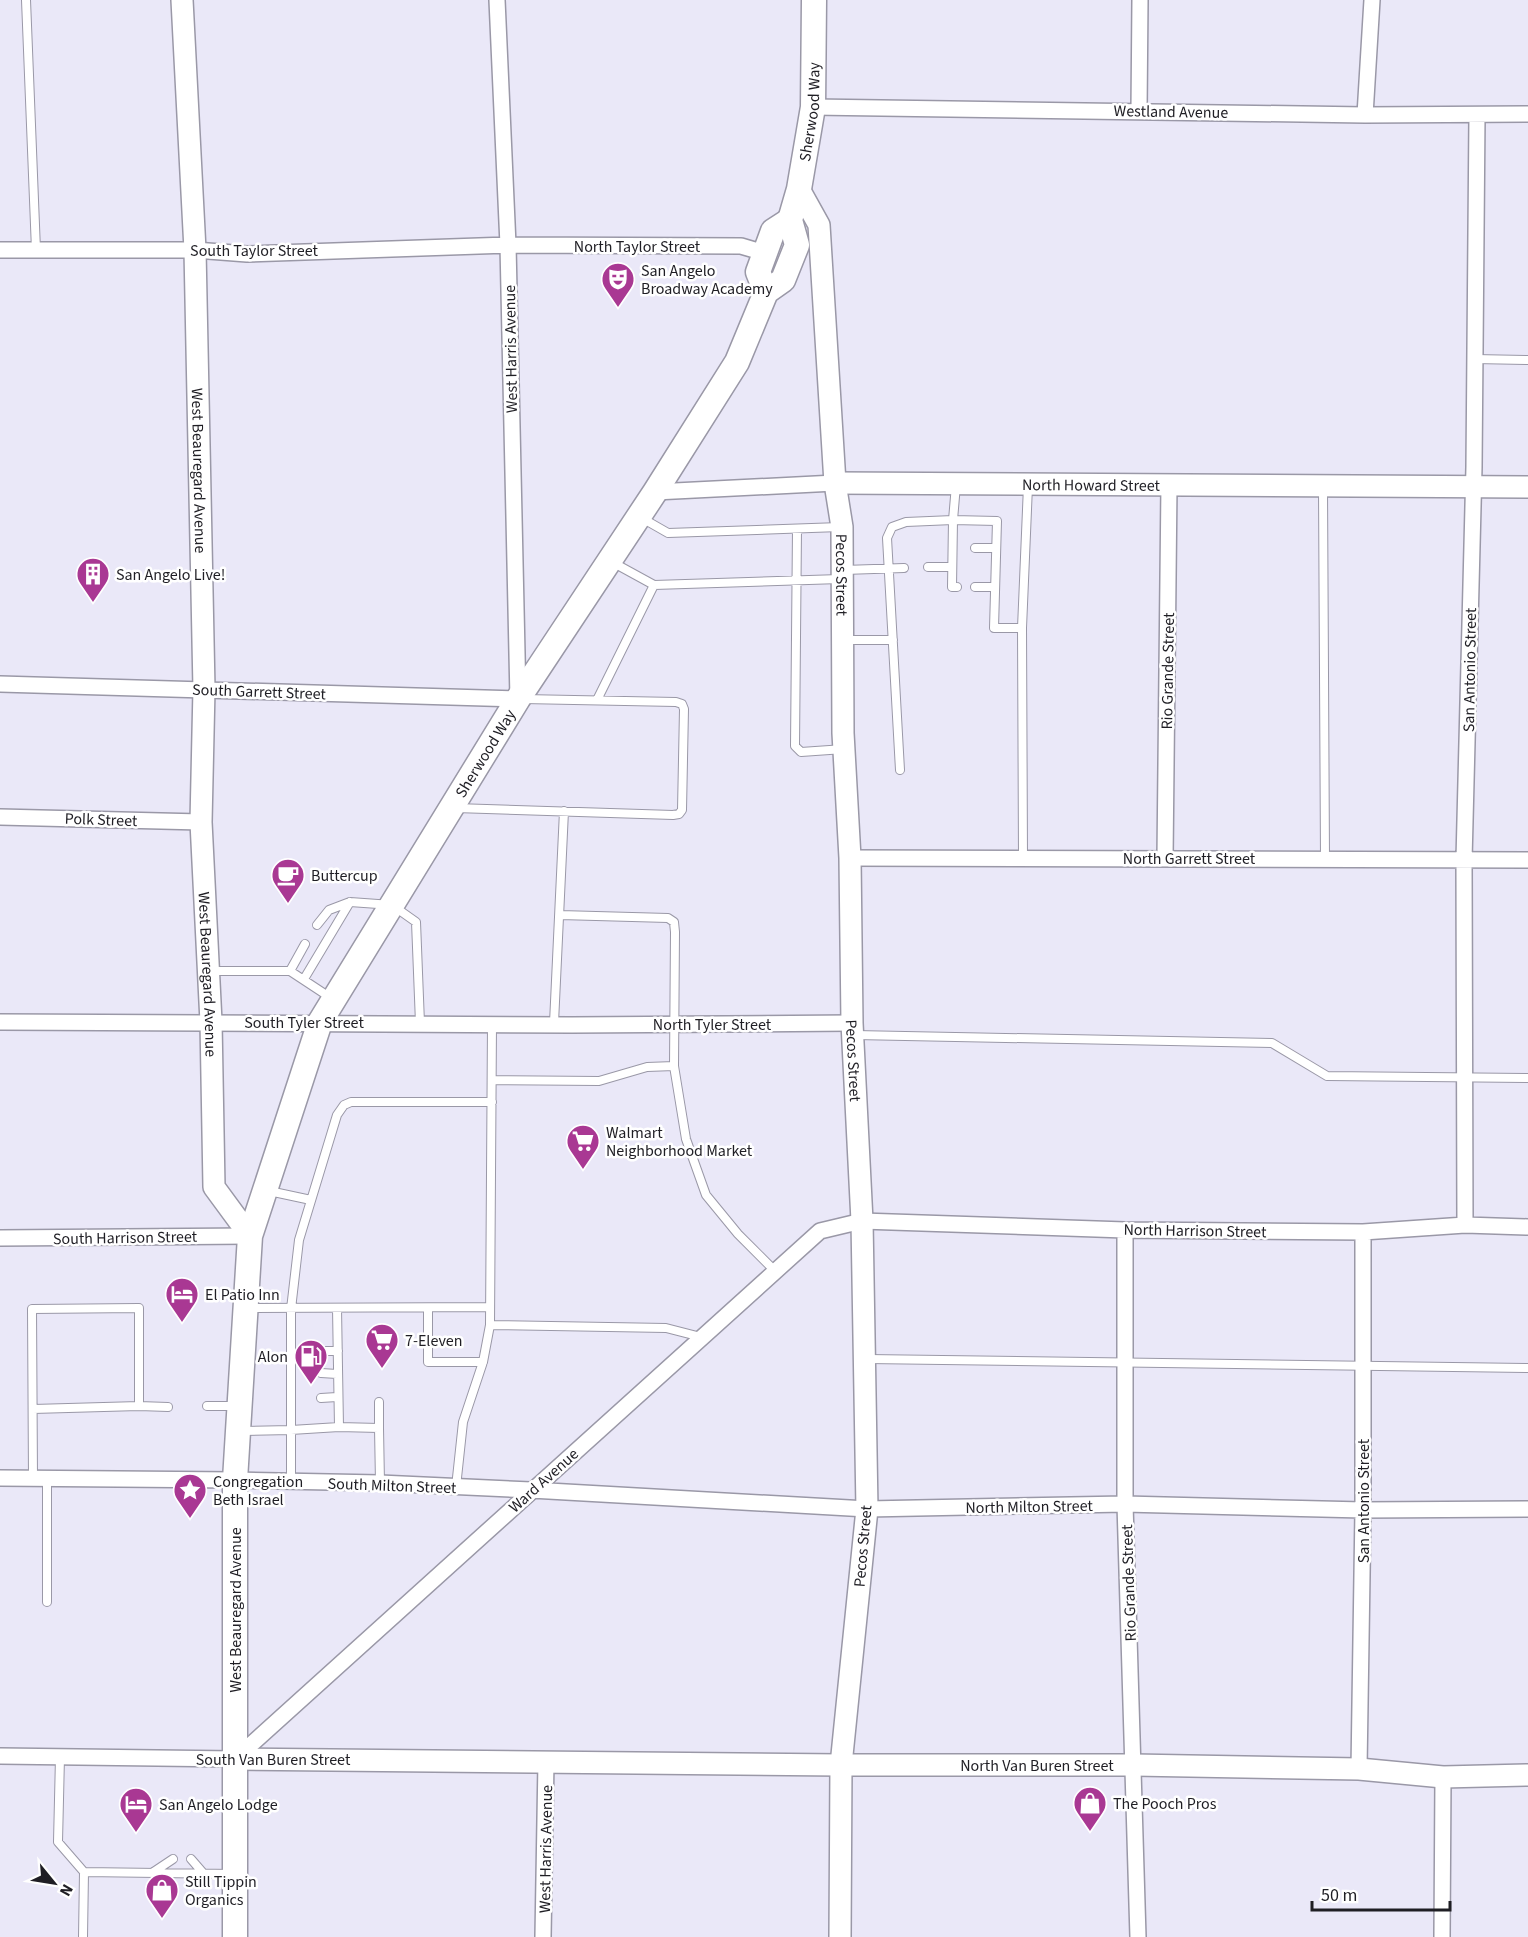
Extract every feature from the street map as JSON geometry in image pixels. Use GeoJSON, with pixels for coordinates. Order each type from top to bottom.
{"type":"FeatureCollection","features":[{"type":"Feature","properties":{"kind":"main road","name":"Sherwood Way"},"geometry":{"type":"LineString","coordinates":[[250,1236],[320,1022],[518,699],[738,362],[766,292],[783,280],[796,245],[790,220],[799,189],[813,107],[814,0]]}},
{"type":"Feature","properties":{"kind":"main road","name":"Sherwood Way"},"geometry":{"type":"LineString","coordinates":[[766,292],[758,272],[773,231],[790,220]]}},
{"type":"Feature","properties":{"kind":"main road","name":"West Beauregard Avenue"},"geometry":{"type":"LineString","coordinates":[[235,1937],[235,1480],[250,1236]]}},
{"type":"Feature","properties":{"kind":"street","name":"West Beauregard Avenue"},"geometry":{"type":"LineString","coordinates":[[183,0],[195,250],[204,689],[201,822],[211,1022],[214,1187],[250,1236]]}},
{"type":"Feature","properties":{"kind":"street","name":"West Harris Avenue"},"geometry":{"type":"LineString","coordinates":[[497,0],[508,245],[518,699]]}},
{"type":"Feature","properties":{"kind":"street"},"geometry":{"type":"LineString","coordinates":[[1139,111],[1140,0]]}},
{"type":"Feature","properties":{"kind":"street"},"geometry":{"type":"LineString","coordinates":[[1365,115],[1372,0]]}},
{"type":"Feature","properties":{"kind":"street","name":"Westland Avenue"},"geometry":{"type":"LineString","coordinates":[[813,107],[1365,115],[1528,114]]}},
{"type":"Feature","properties":{"kind":"street","name":"San Antonio Street"},"geometry":{"type":"LineString","coordinates":[[1465,1225],[1464,860],[1473,487],[1477,115]]}},
{"type":"Feature","properties":{"kind":"street","name":"Pecos Street"},"geometry":{"type":"LineString","coordinates":[[799,189],[819,225],[835,483],[842,527],[844,749],[850,858],[853,1029],[862,1221],[867,1509],[842,1765],[840,1937]]}},
{"type":"Feature","properties":{"kind":"street","name":"South Taylor Street"},"geometry":{"type":"LineString","coordinates":[[0,250],[195,250],[247,254],[508,245]]}},
{"type":"Feature","properties":{"kind":"street","name":"North Taylor Street"},"geometry":{"type":"LineString","coordinates":[[508,245],[741,246],[765,253]]}},
{"type":"Feature","properties":{"kind":"street","name":"North Howard Street"},"geometry":{"type":"LineString","coordinates":[[655,492],[835,483],[1528,487]]}},
{"type":"Feature","properties":{"kind":"street","name":"Rio Grande Street"},"geometry":{"type":"LineString","coordinates":[[1165,858],[1168,485]]}},
{"type":"Feature","properties":{"kind":"street","name":"South Garrett Street"},"geometry":{"type":"LineString","coordinates":[[0,684],[518,699]]}},
{"type":"Feature","properties":{"kind":"street","name":"Polk Street"},"geometry":{"type":"LineString","coordinates":[[0,817],[201,822]]}},
{"type":"Feature","properties":{"kind":"street","name":"North Garrett Street"},"geometry":{"type":"LineString","coordinates":[[850,858],[1528,860]]}},
{"type":"Feature","properties":{"kind":"street","name":"South Tyler Street"},"geometry":{"type":"LineString","coordinates":[[0,1022],[554,1023],[572,1025]]}},
{"type":"Feature","properties":{"kind":"street","name":"North Tyler Street"},"geometry":{"type":"LineString","coordinates":[[572,1025],[673,1024],[853,1029]]}},
{"type":"Feature","properties":{"kind":"street","name":"North Harrison Street"},"geometry":{"type":"LineString","coordinates":[[862,1221],[1125,1230],[1363,1232],[1465,1225],[1528,1227]]}},
{"type":"Feature","properties":{"kind":"street","name":"Ward Avenue"},"geometry":{"type":"LineString","coordinates":[[235,1759],[820,1231],[862,1221]]}},
{"type":"Feature","properties":{"kind":"street","name":"Rio Grande Street"},"geometry":{"type":"LineString","coordinates":[[1125,1230],[1125,1504],[1138,1937]]}},
{"type":"Feature","properties":{"kind":"street","name":"San Antonio Street"},"geometry":{"type":"LineString","coordinates":[[1359,1769],[1364,1510],[1363,1232]]}},
{"type":"Feature","properties":{"kind":"street","name":"South Harrison Street"},"geometry":{"type":"LineString","coordinates":[[0,1238],[250,1236]]}},
{"type":"Feature","properties":{"kind":"street","name":"South Milton Street"},"geometry":{"type":"LineString","coordinates":[[0,1478],[380,1483],[531,1490]]}},
{"type":"Feature","properties":{"kind":"street","name":"North Milton Street"},"geometry":{"type":"LineString","coordinates":[[531,1490],[867,1509],[1125,1504],[1364,1510],[1528,1509]]}},
{"type":"Feature","properties":{"kind":"street","name":"South Van Buren Street"},"geometry":{"type":"LineString","coordinates":[[0,1756],[546,1761]]}},
{"type":"Feature","properties":{"kind":"street","name":"West Harris Avenue"},"geometry":{"type":"LineString","coordinates":[[543,1937],[546,1761]]}},
{"type":"Feature","properties":{"kind":"street","name":"North Van Buren Street"},"geometry":{"type":"LineString","coordinates":[[546,1761],[1359,1769],[1443,1777],[1528,1775]]}},
{"type":"Feature","properties":{"kind":"street"},"geometry":{"type":"LineString","coordinates":[[1442,1937],[1443,1777]]}},
{"type":"Feature","properties":{"kind":"lane"},"geometry":{"type":"LineString","coordinates":[[26,0],[36,250]]}},
{"type":"Feature","properties":{"kind":"lane"},"geometry":{"type":"LineString","coordinates":[[1474,359],[1528,360]]}},
{"type":"Feature","properties":{"kind":"lane"},"geometry":{"type":"LineString","coordinates":[[956,484],[952,587],[957,587]]}},
{"type":"Feature","properties":{"kind":"lane"},"geometry":{"type":"LineString","coordinates":[[1023,858],[1022,628],[1028,484]]}},
{"type":"Feature","properties":{"kind":"lane"},"geometry":{"type":"LineString","coordinates":[[1323,486],[1324,860]]}},
{"type":"Feature","properties":{"kind":"lane"},"geometry":{"type":"LineString","coordinates":[[639,516],[668,533],[842,527]]}},
{"type":"Feature","properties":{"kind":"lane"},"geometry":{"type":"LineString","coordinates":[[900,770],[887,538],[892,527],[906,522],[997,521],[993,628],[1022,628]]}},
{"type":"Feature","properties":{"kind":"lane"},"geometry":{"type":"LineString","coordinates":[[797,529],[795,746],[801,752],[844,749]]}},
{"type":"Feature","properties":{"kind":"lane"},"geometry":{"type":"LineString","coordinates":[[975,548],[996,548]]}},
{"type":"Feature","properties":{"kind":"lane"},"geometry":{"type":"LineString","coordinates":[[610,560],[654,585],[797,580],[889,567],[904,567]]}},
{"type":"Feature","properties":{"kind":"lane"},"geometry":{"type":"LineString","coordinates":[[928,567],[952,567]]}},
{"type":"Feature","properties":{"kind":"lane"},"geometry":{"type":"LineString","coordinates":[[597,700],[654,585]]}},
{"type":"Feature","properties":{"kind":"lane"},"geometry":{"type":"LineString","coordinates":[[975,587],[995,587]]}},
{"type":"Feature","properties":{"kind":"lane"},"geometry":{"type":"LineString","coordinates":[[843,640],[893,640]]}},
{"type":"Feature","properties":{"kind":"lane"},"geometry":{"type":"LineString","coordinates":[[451,808],[673,815],[679,814],[682,810],[684,709],[682,704],[676,702],[518,699]]}},
{"type":"Feature","properties":{"kind":"lane"},"geometry":{"type":"LineString","coordinates":[[554,1023],[564,812]]}},
{"type":"Feature","properties":{"kind":"lane"},"geometry":{"type":"LineString","coordinates":[[304,979],[350,902]]}},
{"type":"Feature","properties":{"kind":"lane"},"geometry":{"type":"LineString","coordinates":[[316,925],[329,910],[350,902],[392,905],[416,922],[420,1023]]}},
{"type":"Feature","properties":{"kind":"lane"},"geometry":{"type":"LineString","coordinates":[[560,915],[668,918],[674,922],[674,1066],[687,1139],[706,1195],[738,1234],[775,1271]]}},
{"type":"Feature","properties":{"kind":"lane"},"geometry":{"type":"LineString","coordinates":[[290,971],[305,944]]}},
{"type":"Feature","properties":{"kind":"lane"},"geometry":{"type":"LineString","coordinates":[[209,971],[290,971],[334,1000]]}},
{"type":"Feature","properties":{"kind":"lane"},"geometry":{"type":"LineString","coordinates":[[456,1487],[463,1422],[483,1362],[490,1325],[492,1024]]}},
{"type":"Feature","properties":{"kind":"lane"},"geometry":{"type":"LineString","coordinates":[[853,1029],[1272,1043],[1327,1076],[1528,1078]]}},
{"type":"Feature","properties":{"kind":"lane"},"geometry":{"type":"LineString","coordinates":[[492,1080],[599,1081],[647,1067],[674,1066]]}},
{"type":"Feature","properties":{"kind":"lane"},"geometry":{"type":"LineString","coordinates":[[291,1482],[291,1309],[299,1240],[337,1115],[344,1105],[351,1102],[492,1102]]}},
{"type":"Feature","properties":{"kind":"lane"},"geometry":{"type":"LineString","coordinates":[[265,1190],[311,1200]]}},
{"type":"Feature","properties":{"kind":"lane"},"geometry":{"type":"LineString","coordinates":[[245,1308],[490,1307]]}},
{"type":"Feature","properties":{"kind":"lane"},"geometry":{"type":"LineString","coordinates":[[47,1602],[40,1479],[33,1409],[32,1309],[138,1308],[140,1406]]}},
{"type":"Feature","properties":{"kind":"lane"},"geometry":{"type":"LineString","coordinates":[[337,1308],[339,1427]]}},
{"type":"Feature","properties":{"kind":"lane"},"geometry":{"type":"LineString","coordinates":[[428,1308],[428,1362],[483,1362]]}},
{"type":"Feature","properties":{"kind":"lane"},"geometry":{"type":"LineString","coordinates":[[490,1325],[666,1328],[701,1337]]}},
{"type":"Feature","properties":{"kind":"lane"},"geometry":{"type":"LineString","coordinates":[[321,1351],[338,1351]]}},
{"type":"Feature","properties":{"kind":"lane"},"geometry":{"type":"LineString","coordinates":[[291,1352],[301,1352]]}},
{"type":"Feature","properties":{"kind":"lane"},"geometry":{"type":"LineString","coordinates":[[864,1359],[1528,1368]]}},
{"type":"Feature","properties":{"kind":"lane"},"geometry":{"type":"LineString","coordinates":[[321,1373],[337,1374]]}},
{"type":"Feature","properties":{"kind":"lane"},"geometry":{"type":"LineString","coordinates":[[291,1374],[300,1374]]}},
{"type":"Feature","properties":{"kind":"lane"},"geometry":{"type":"LineString","coordinates":[[291,1398],[300,1397]]}},
{"type":"Feature","properties":{"kind":"lane"},"geometry":{"type":"LineString","coordinates":[[321,1398],[337,1397]]}},
{"type":"Feature","properties":{"kind":"lane"},"geometry":{"type":"LineString","coordinates":[[379,1402],[380,1483]]}},
{"type":"Feature","properties":{"kind":"lane"},"geometry":{"type":"LineString","coordinates":[[207,1406],[239,1406]]}},
{"type":"Feature","properties":{"kind":"lane"},"geometry":{"type":"LineString","coordinates":[[33,1409],[168,1407]]}},
{"type":"Feature","properties":{"kind":"lane"},"geometry":{"type":"LineString","coordinates":[[238,1431],[339,1427],[379,1428]]}},
{"type":"Feature","properties":{"kind":"lane"},"geometry":{"type":"LineString","coordinates":[[60,1757],[58,1842],[84,1872],[83,1937]]}},
{"type":"Feature","properties":{"kind":"lane"},"geometry":{"type":"LineString","coordinates":[[151,1873],[173,1859]]}},
{"type":"Feature","properties":{"kind":"lane"},"geometry":{"type":"LineString","coordinates":[[191,1859],[204,1874]]}},
{"type":"Feature","properties":{"kind":"lane"},"geometry":{"type":"LineString","coordinates":[[84,1872],[235,1874]]}},
{"type":"Feature","properties":{"kind":"place","name":"San Angelo Broadway Academy"},"geometry":{"type":"Point","coordinates":[618,308]}},
{"type":"Feature","properties":{"kind":"place","name":"San Angelo Live!"},"geometry":{"type":"Point","coordinates":[93,603]}},
{"type":"Feature","properties":{"kind":"place","name":"Buttercup"},"geometry":{"type":"Point","coordinates":[288,904]}},
{"type":"Feature","properties":{"kind":"place","name":"Walmart Neighborhood Market"},"geometry":{"type":"Point","coordinates":[583,1170]}},
{"type":"Feature","properties":{"kind":"place","name":"El Patio Inn"},"geometry":{"type":"Point","coordinates":[182,1323]}},
{"type":"Feature","properties":{"kind":"place","name":"7-Eleven"},"geometry":{"type":"Point","coordinates":[382,1369]}},
{"type":"Feature","properties":{"kind":"place","name":"Alon"},"geometry":{"type":"Point","coordinates":[311,1385]}},
{"type":"Feature","properties":{"kind":"place","name":"Congregation Beth Israel"},"geometry":{"type":"Point","coordinates":[190,1519]}},
{"type":"Feature","properties":{"kind":"place","name":"The Pooch Pros"},"geometry":{"type":"Point","coordinates":[1090,1832]}},
{"type":"Feature","properties":{"kind":"place","name":"San Angelo Lodge"},"geometry":{"type":"Point","coordinates":[136,1833]}},
{"type":"Feature","properties":{"kind":"place","name":"Still Tippin Organics"},"geometry":{"type":"Point","coordinates":[162,1919]}}]}
